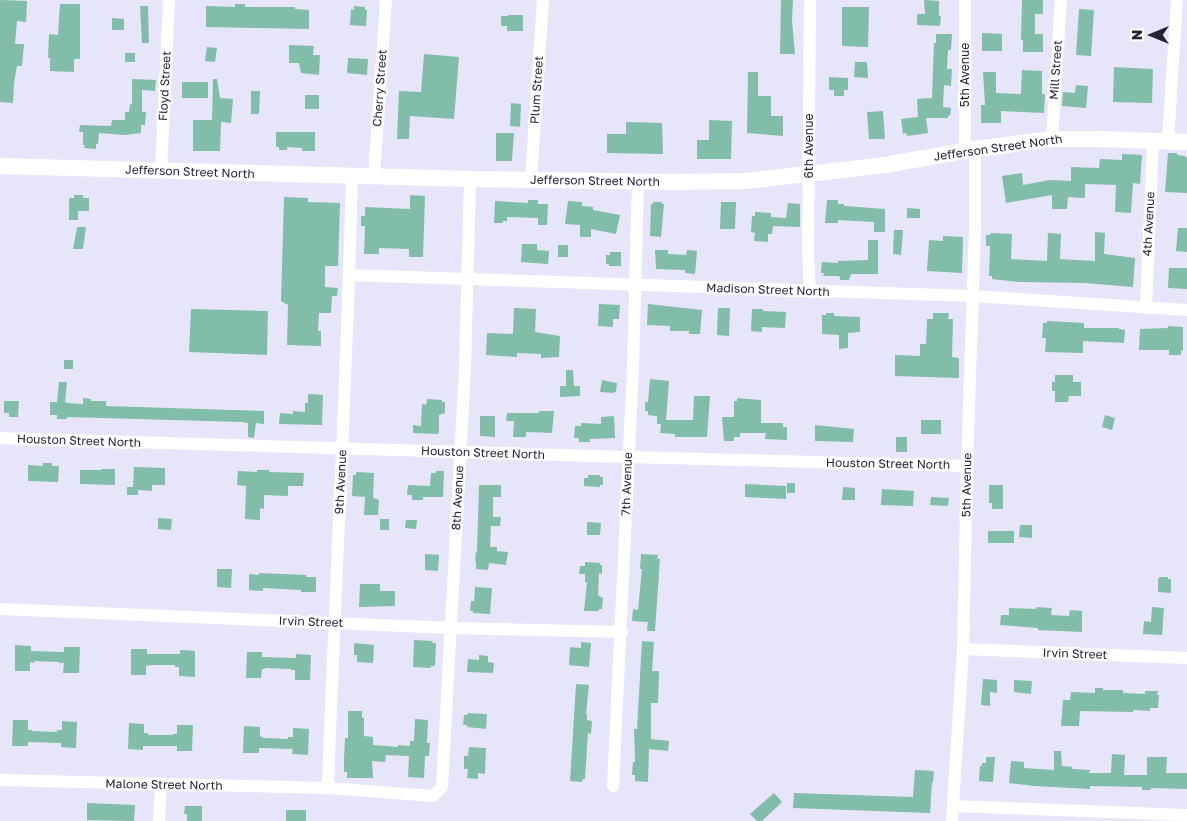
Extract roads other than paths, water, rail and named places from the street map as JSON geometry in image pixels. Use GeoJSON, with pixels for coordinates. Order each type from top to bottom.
{"type":"FeatureCollection","features":[{"type":"Feature","properties":{"kind":"main road","name":"Jefferson Street North"},"geometry":{"type":"LineString","coordinates":[[0,166],[160,172],[470,179],[638,182],[746,181],[886,165],[970,150],[1052,139],[1187,142]]}},
{"type":"Feature","properties":{"kind":"street","name":"Floyd Street"},"geometry":{"type":"LineString","coordinates":[[160,172],[169,0]]}},
{"type":"Feature","properties":{"kind":"street","name":"Cherry Street"},"geometry":{"type":"LineString","coordinates":[[374,177],[386,0]]}},
{"type":"Feature","properties":{"kind":"street","name":"Plum Street"},"geometry":{"type":"LineString","coordinates":[[530,179],[543,0]]}},
{"type":"Feature","properties":{"kind":"street","name":"6th Avenue"},"geometry":{"type":"LineString","coordinates":[[810,0],[808,175],[810,292]]}},
{"type":"Feature","properties":{"kind":"street","name":"5th Avenue"},"geometry":{"type":"LineString","coordinates":[[952,821],[963,649],[973,296],[965,0]]}},
{"type":"Feature","properties":{"kind":"street","name":"Mill Street"},"geometry":{"type":"LineString","coordinates":[[1052,139],[1061,0]]}},
{"type":"Feature","properties":{"kind":"street","name":"4th Avenue"},"geometry":{"type":"LineString","coordinates":[[1146,308],[1161,141],[1177,0]]}},
{"type":"Feature","properties":{"kind":"street","name":"9th Avenue"},"geometry":{"type":"LineString","coordinates":[[328,788],[333,623],[350,275],[352,176]]}},
{"type":"Feature","properties":{"kind":"street","name":"8th Avenue"},"geometry":{"type":"LineString","coordinates":[[442,787],[461,452],[470,179]]}},
{"type":"Feature","properties":{"kind":"street","name":"7th Avenue"},"geometry":{"type":"LineString","coordinates":[[613,786],[622,632],[627,457],[636,285],[638,182]]}},
{"type":"Feature","properties":{"kind":"street","name":"Madison Street North"},"geometry":{"type":"LineString","coordinates":[[350,275],[973,296],[1187,310]]}},
{"type":"Feature","properties":{"kind":"street","name":"Houston Street North"},"geometry":{"type":"LineString","coordinates":[[0,438],[967,466]]}},
{"type":"Feature","properties":{"kind":"street","name":"Irvin Street"},"geometry":{"type":"LineString","coordinates":[[0,609],[451,628],[622,632]]}},
{"type":"Feature","properties":{"kind":"street","name":"Irvin Street"},"geometry":{"type":"LineString","coordinates":[[963,649],[1187,658]]}},
{"type":"Feature","properties":{"kind":"street","name":"Malone Street North"},"geometry":{"type":"LineString","coordinates":[[0,780],[328,788],[433,796],[442,787]]}},
{"type":"Feature","properties":{"kind":"street"},"geometry":{"type":"LineString","coordinates":[[159,821],[161,785]]}},
{"type":"Feature","properties":{"kind":"street"},"geometry":{"type":"LineString","coordinates":[[954,806],[1187,815]]}}]}
